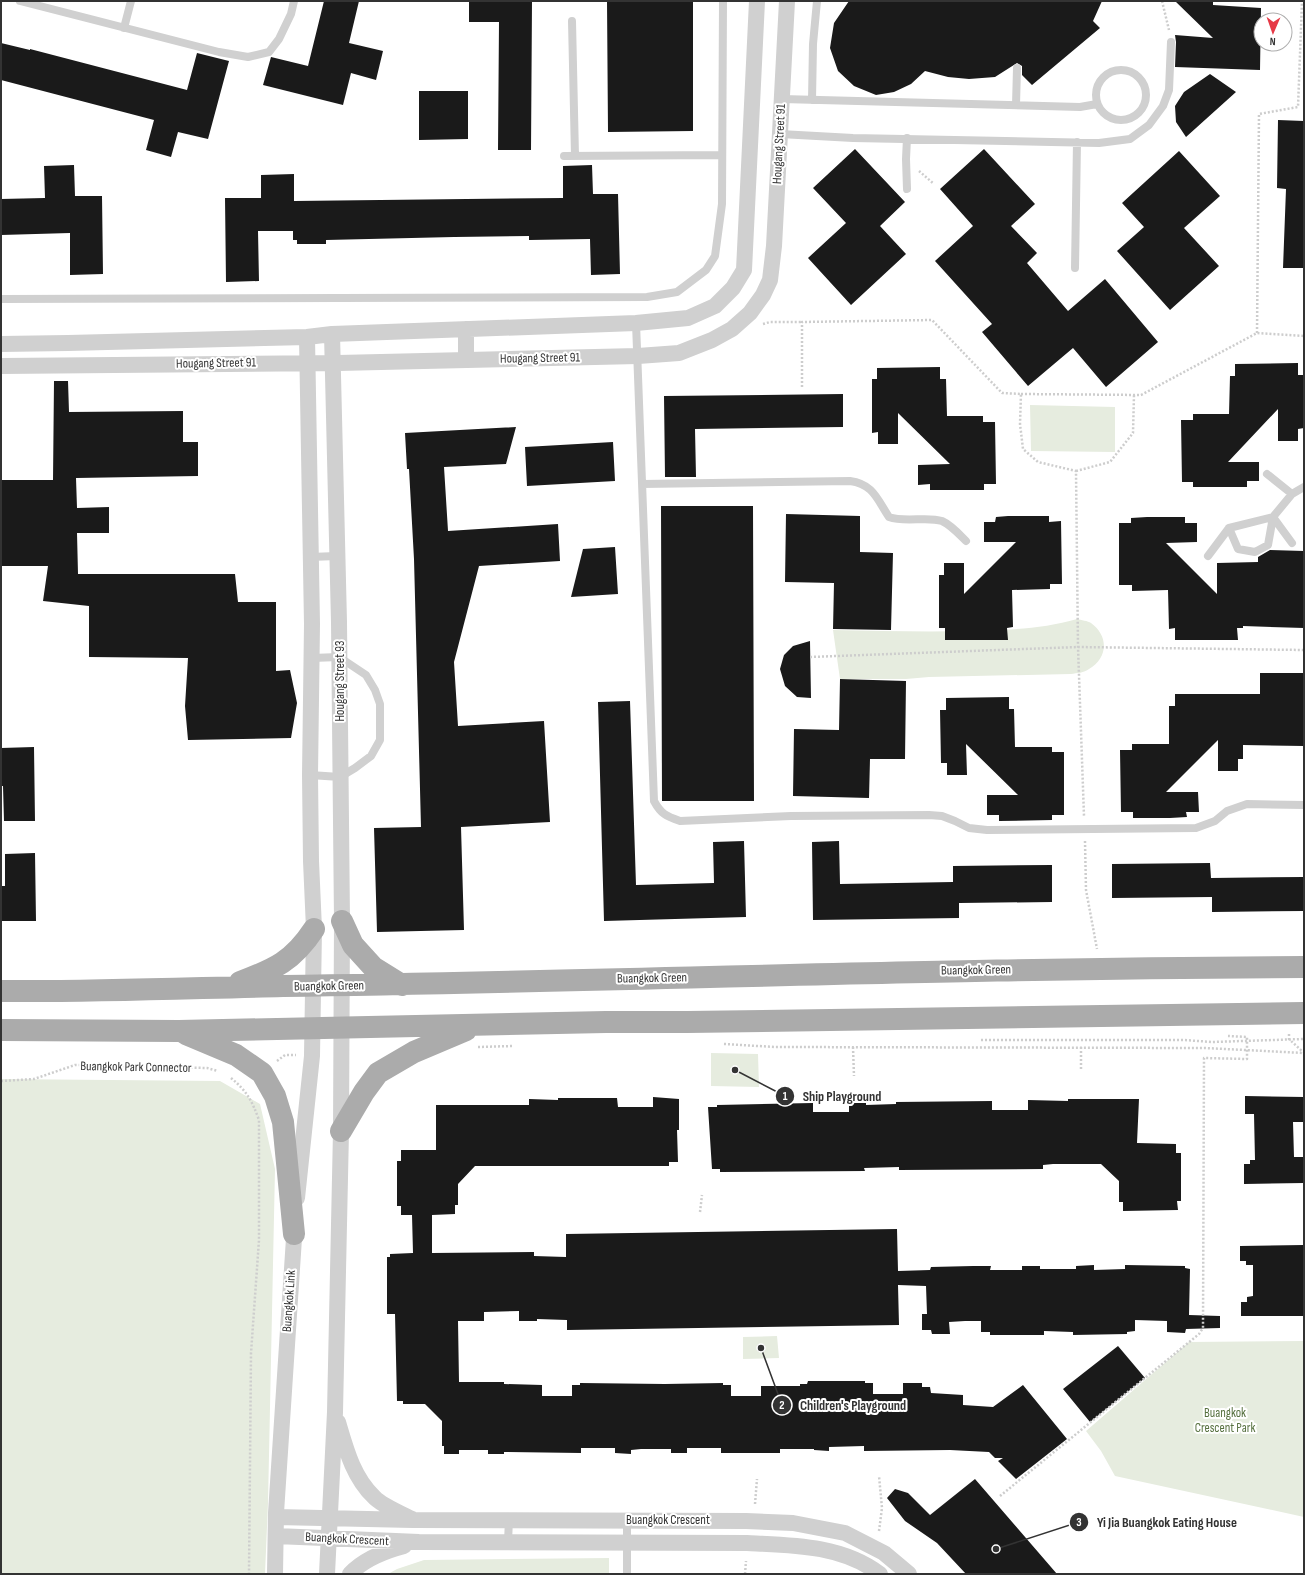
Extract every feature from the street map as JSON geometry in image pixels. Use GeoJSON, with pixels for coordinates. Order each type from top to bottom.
{"type":"FeatureCollection","features":[{"type":"Feature","properties":{"kind":"main road"},"geometry":{"type":"LineString","coordinates":[[342,922],[353,945],[373,967],[402,985]]}},
{"type":"Feature","properties":{"kind":"main road"},"geometry":{"type":"LineString","coordinates":[[228,987],[265,973],[288,960],[303,946],[314,929]]}},
{"type":"Feature","properties":{"kind":"main road","name":"Buangkok Green"},"geometry":{"type":"LineString","coordinates":[[1,991],[83,991],[228,987],[402,985],[1051,968],[1304,967]]}},
{"type":"Feature","properties":{"kind":"main road"},"geometry":{"type":"LineString","coordinates":[[1,1030],[179,1031],[606,1022],[1304,1013]]}},
{"type":"Feature","properties":{"kind":"main road"},"geometry":{"type":"LineString","coordinates":[[341,1131],[364,1092],[378,1073],[414,1052],[476,1025]]}},
{"type":"Feature","properties":{"kind":"main road"},"geometry":{"type":"LineString","coordinates":[[179,1031],[236,1055],[262,1074],[275,1096],[283,1122],[294,1234]]}},
{"type":"Feature","properties":{"kind":"street","name":"Hougang Street 91"},"geometry":{"type":"LineString","coordinates":[[1,344],[307,336],[636,323],[688,318],[715,306],[733,288],[744,270],[757,1]]}},
{"type":"Feature","properties":{"kind":"street","name":"Hougang Street 91"},"geometry":{"type":"LineString","coordinates":[[1,366],[332,363],[638,356],[679,353],[712,340],[732,328],[750,313],[763,295],[770,280],[774,246],[787,1]]}},
{"type":"Feature","properties":{"kind":"street"},"geometry":{"type":"LineString","coordinates":[[466,329],[466,360]]}},
{"type":"Feature","properties":{"kind":"street","name":"Hougang Street 93"},"geometry":{"type":"LineString","coordinates":[[332,334],[339,657],[342,922],[341,1028]]}},
{"type":"Feature","properties":{"kind":"street"},"geometry":{"type":"LineString","coordinates":[[307,336],[312,658],[310,775],[311,860],[314,929],[312,1029]]}},
{"type":"Feature","properties":{"kind":"street"},"geometry":{"type":"LineString","coordinates":[[327,1574],[335,1412],[341,1131],[341,1028]]}},
{"type":"Feature","properties":{"kind":"street","name":"Buangkok Link"},"geometry":{"type":"LineString","coordinates":[[275,1574],[276,1518],[294,1234],[312,1056],[312,1029]]}},
{"type":"Feature","properties":{"kind":"street"},"geometry":{"type":"LineString","coordinates":[[335,1412],[357,1477],[374,1498],[413,1520]]}},
{"type":"Feature","properties":{"kind":"street","name":"Buangkok Crescent"},"geometry":{"type":"LineString","coordinates":[[276,1518],[746,1521],[801,1525],[845,1533],[884,1553],[909,1574]]}},
{"type":"Feature","properties":{"kind":"street","name":"Buangkok Crescent"},"geometry":{"type":"LineString","coordinates":[[276,1536],[419,1542],[747,1543],[800,1546],[844,1554],[880,1574]]}},
{"type":"Feature","properties":{"kind":"street","name":"Buangkok Crescent"},"geometry":{"type":"LineString","coordinates":[[350,1574],[355,1568],[385,1551],[419,1542]]}},
{"type":"Feature","properties":{"kind":"lane"},"geometry":{"type":"LineString","coordinates":[[20,1],[219,52],[248,57],[269,52],[279,39],[291,14],[294,1]]}},
{"type":"Feature","properties":{"kind":"lane"},"geometry":{"type":"LineString","coordinates":[[124,28],[131,1]]}},
{"type":"Feature","properties":{"kind":"lane"},"geometry":{"type":"LineString","coordinates":[[1,299],[639,297],[677,292],[706,270],[715,256],[722,204],[723,1]]}},
{"type":"Feature","properties":{"kind":"lane"},"geometry":{"type":"LineString","coordinates":[[812,100],[813,44],[817,1]]}},
{"type":"Feature","properties":{"kind":"lane"},"geometry":{"type":"LineString","coordinates":[[572,20],[575,156]]}},
{"type":"Feature","properties":{"kind":"lane"},"geometry":{"type":"LineString","coordinates":[[780,134],[852,138],[1100,143],[1130,139],[1149,125],[1163,106],[1169,90],[1171,42]]}},
{"type":"Feature","properties":{"kind":"lane"},"geometry":{"type":"LineString","coordinates":[[1016,105],[1017,68]]}},
{"type":"Feature","properties":{"kind":"lane"},"geometry":{"type":"LineString","coordinates":[[1114,70],[1129,71],[1141,79],[1146,92],[1143,106],[1133,117],[1119,120],[1106,116],[1097,104],[1095,90],[1102,77],[1114,70]]}},
{"type":"Feature","properties":{"kind":"lane"},"geometry":{"type":"LineString","coordinates":[[782,99],[1080,107],[1097,104]]}},
{"type":"Feature","properties":{"kind":"lane"},"geometry":{"type":"LineString","coordinates":[[907,138],[907,189]]}},
{"type":"Feature","properties":{"kind":"lane"},"geometry":{"type":"LineString","coordinates":[[1075,268],[1077,142]]}},
{"type":"Feature","properties":{"kind":"lane"},"geometry":{"type":"LineString","coordinates":[[564,156],[722,155]]}},
{"type":"Feature","properties":{"kind":"lane"},"geometry":{"type":"LineString","coordinates":[[636,323],[654,800],[660,811],[667,816],[680,821],[791,816],[929,815],[942,816],[969,828],[988,830],[1196,828],[1215,821],[1227,811],[1247,804],[1304,805]]}},
{"type":"Feature","properties":{"kind":"lane"},"geometry":{"type":"LineString","coordinates":[[1267,474],[1292,494]]}},
{"type":"Feature","properties":{"kind":"lane"},"geometry":{"type":"LineString","coordinates":[[642,484],[858,482],[867,486],[872,491],[889,517],[901,520],[940,520],[950,526],[966,540]]}},
{"type":"Feature","properties":{"kind":"lane"},"geometry":{"type":"LineString","coordinates":[[1229,528],[1238,549],[1255,552],[1268,545],[1273,517],[1292,494],[1304,487]]}},
{"type":"Feature","properties":{"kind":"lane"},"geometry":{"type":"LineString","coordinates":[[1208,556],[1229,528],[1273,517]]}},
{"type":"Feature","properties":{"kind":"lane"},"geometry":{"type":"LineString","coordinates":[[1273,517],[1292,543]]}},
{"type":"Feature","properties":{"kind":"lane"},"geometry":{"type":"LineString","coordinates":[[310,557],[337,556]]}},
{"type":"Feature","properties":{"kind":"lane"},"geometry":{"type":"LineString","coordinates":[[310,775],[340,777],[371,756],[380,740],[380,704],[375,690],[366,675],[339,657],[312,658]]}},
{"type":"Feature","properties":{"kind":"lane"},"geometry":{"type":"LineString","coordinates":[[508,1542],[509,1519]]}},
{"type":"Feature","properties":{"kind":"lane"},"geometry":{"type":"LineString","coordinates":[[627,1520],[627,1574]]}},
{"type":"Feature","properties":{"kind":"path"},"geometry":{"type":"LineString","coordinates":[[1162,1],[1171,42]]}},
{"type":"Feature","properties":{"kind":"path"},"geometry":{"type":"LineString","coordinates":[[1257,333],[1259,114],[1298,107],[1302,1]]}},
{"type":"Feature","properties":{"kind":"path"},"geometry":{"type":"LineString","coordinates":[[802,387],[802,322],[932,320],[1002,393],[1021,394],[1141,395],[1257,333],[1304,336]]}},
{"type":"Feature","properties":{"kind":"path"},"geometry":{"type":"LineString","coordinates":[[1021,394],[1020,424],[1023,449],[1038,462],[1076,470],[1110,462],[1134,433],[1134,395]]}},
{"type":"Feature","properties":{"kind":"path"},"geometry":{"type":"LineString","coordinates":[[1076,470],[1078,647],[1086,890],[1097,952]]}},
{"type":"Feature","properties":{"kind":"path"},"geometry":{"type":"LineString","coordinates":[[810,657],[1078,647],[1304,650]]}},
{"type":"Feature","properties":{"kind":"path"},"geometry":{"type":"LineString","coordinates":[[1000,1496],[1193,1340],[1203,1328],[1204,1058],[1246,1059],[1247,1037]]}},
{"type":"Feature","properties":{"kind":"path"},"geometry":{"type":"LineString","coordinates":[[720,1043],[775,1047],[1205,1048],[1304,1053],[1289,1039]]}},
{"type":"Feature","properties":{"kind":"path"},"geometry":{"type":"LineString","coordinates":[[471,1048],[515,1046]]}},
{"type":"Feature","properties":{"kind":"path"},"geometry":{"type":"LineString","coordinates":[[853,1047],[854,1076]]}},
{"type":"Feature","properties":{"kind":"path"},"geometry":{"type":"LineString","coordinates":[[1081,1047],[1081,1069]]}},
{"type":"Feature","properties":{"kind":"path","name":"Buangkok Park Connector"},"geometry":{"type":"LineString","coordinates":[[1,1081],[34,1079],[75,1065],[207,1068],[220,1072]]}},
{"type":"Feature","properties":{"kind":"path"},"geometry":{"type":"LineString","coordinates":[[226,1074],[243,1088],[254,1107],[259,1120],[259,1240],[251,1353],[249,1574]]}},
{"type":"Feature","properties":{"kind":"path"},"geometry":{"type":"LineString","coordinates":[[700,1212],[702,1195]]}},
{"type":"Feature","properties":{"kind":"path"},"geometry":{"type":"LineString","coordinates":[[880,1476],[882,1508],[881,1521]]}},
{"type":"Feature","properties":{"kind":"path"},"geometry":{"type":"LineString","coordinates":[[755,1506],[757,1479]]}},
{"type":"Feature","properties":{"kind":"path"},"geometry":{"type":"LineString","coordinates":[[745,1574],[746,1557]]}},
{"type":"Feature","properties":{"kind":"green space"},"geometry":{"type":"Polygon","coordinates":[[[1030,405],[1115,407],[1115,452],[1031,451],[1030,405]]]}},
{"type":"Feature","properties":{"kind":"green space"},"geometry":{"type":"Polygon","coordinates":[[[1077,619],[1091,623],[1097,628],[1101,634],[1104,647],[1100,659],[1083,672],[1071,674],[929,677],[906,679],[840,679],[833,630],[998,630],[1038,627],[1077,619]]]}},
{"type":"Feature","properties":{"kind":"green space"},"geometry":{"type":"Polygon","coordinates":[[[711,1053],[758,1054],[759,1087],[711,1086],[711,1053]]]}},
{"type":"Feature","properties":{"kind":"green space"},"geometry":{"type":"Polygon","coordinates":[[[1,1079],[220,1081],[260,1104],[275,1169],[268,1503],[265,1574],[1,1574],[1,1079]]]}},
{"type":"Feature","properties":{"kind":"green space"},"geometry":{"type":"Polygon","coordinates":[[[777,1336],[779,1358],[743,1359],[743,1337],[777,1336]]]}},
{"type":"Feature","properties":{"kind":"green space","name":"Buangkok Crescent Park"},"geometry":{"type":"Polygon","coordinates":[[[1304,1341],[1304,1517],[1115,1476],[1101,1451],[1086,1431],[1189,1342],[1304,1341]]]}},
{"type":"Feature","properties":{"kind":"green space"},"geometry":{"type":"Polygon","coordinates":[[[609,1558],[609,1574],[388,1574],[397,1569],[424,1560],[609,1558]]]}},
{"type":"Feature","properties":{"kind":"building"},"geometry":{"type":"Polygon","coordinates":[[[324,1],[359,1],[349,43],[383,51],[376,80],[351,73],[343,105],[263,85],[271,57],[308,66],[324,1]]]}},
{"type":"Feature","properties":{"kind":"building"},"geometry":{"type":"Polygon","coordinates":[[[469,1],[532,1],[531,150],[498,150],[499,22],[469,22],[469,1]]]}},
{"type":"Feature","properties":{"kind":"building"},"geometry":{"type":"Polygon","coordinates":[[[607,1],[693,1],[693,131],[608,132],[607,1]]]}},
{"type":"Feature","properties":{"kind":"building"},"geometry":{"type":"Polygon","coordinates":[[[849,1],[1102,1],[1093,21],[1100,28],[1032,85],[1022,75],[1022,66],[1017,63],[995,77],[969,79],[948,77],[925,71],[911,84],[894,92],[876,95],[854,86],[838,71],[830,48],[834,23],[849,1]]]}},
{"type":"Feature","properties":{"kind":"building"},"geometry":{"type":"Polygon","coordinates":[[[1175,1],[1213,1],[1213,5],[1261,8],[1261,12],[1253,12],[1253,52],[1260,52],[1260,70],[1175,67],[1175,35],[1213,38],[1175,1]]]}},
{"type":"Feature","properties":{"kind":"building"},"geometry":{"type":"Polygon","coordinates":[[[1,43],[30,49],[187,90],[197,53],[229,61],[208,139],[178,132],[171,157],[146,150],[154,120],[1,80],[1,43]]]}},
{"type":"Feature","properties":{"kind":"building"},"geometry":{"type":"Polygon","coordinates":[[[1210,74],[1236,92],[1186,137],[1176,122],[1175,106],[1184,92],[1210,74]]]}},
{"type":"Feature","properties":{"kind":"building"},"geometry":{"type":"Polygon","coordinates":[[[419,91],[468,91],[468,139],[419,140],[419,91]]]}},
{"type":"Feature","properties":{"kind":"building"},"geometry":{"type":"Polygon","coordinates":[[[1278,120],[1304,121],[1304,268],[1283,268],[1286,189],[1277,188],[1278,120]]]}},
{"type":"Feature","properties":{"kind":"building"},"geometry":{"type":"Polygon","coordinates":[[[855,149],[905,202],[880,226],[906,254],[851,305],[808,258],[846,223],[813,188],[855,149]]]}},
{"type":"Feature","properties":{"kind":"building"},"geometry":{"type":"Polygon","coordinates":[[[984,149],[1035,204],[1011,226],[1037,253],[1027,263],[1068,311],[1105,279],[1158,342],[1106,387],[1073,348],[1028,386],[982,332],[992,324],[935,261],[973,226],[940,189],[984,149]]]}},
{"type":"Feature","properties":{"kind":"building"},"geometry":{"type":"Polygon","coordinates":[[[1179,151],[1220,196],[1184,228],[1219,266],[1170,310],[1117,251],[1144,227],[1122,203],[1179,151]]]}},
{"type":"Feature","properties":{"kind":"building"},"geometry":{"type":"Polygon","coordinates":[[[74,165],[75,196],[102,196],[103,274],[70,275],[70,233],[1,235],[1,199],[45,198],[44,166],[74,165]]]}},
{"type":"Feature","properties":{"kind":"building"},"geometry":{"type":"Polygon","coordinates":[[[592,165],[593,194],[618,194],[620,274],[591,275],[590,239],[529,240],[529,236],[454,237],[326,240],[326,244],[297,244],[297,240],[293,240],[293,231],[258,231],[259,281],[226,282],[225,198],[261,198],[261,175],[294,174],[294,201],[563,198],[563,166],[592,165]]]}},
{"type":"Feature","properties":{"kind":"building"},"geometry":{"type":"Polygon","coordinates":[[[1298,363],[1298,375],[1303,375],[1304,428],[1298,429],[1298,441],[1278,441],[1278,409],[1228,462],[1259,462],[1259,481],[1247,481],[1247,487],[1193,487],[1193,482],[1182,482],[1181,420],[1193,420],[1193,414],[1229,414],[1230,376],[1235,376],[1235,364],[1298,363]]]}},
{"type":"Feature","properties":{"kind":"building"},"geometry":{"type":"Polygon","coordinates":[[[940,367],[940,379],[946,379],[947,416],[983,416],[983,422],[995,422],[996,484],[984,484],[984,490],[930,490],[930,484],[918,485],[918,465],[950,464],[898,413],[898,444],[878,444],[878,432],[872,433],[872,379],[877,379],[877,368],[940,367]]]}},
{"type":"Feature","properties":{"kind":"building"},"geometry":{"type":"Polygon","coordinates":[[[54,381],[68,381],[69,412],[183,411],[183,442],[198,442],[198,476],[76,478],[77,508],[109,507],[109,533],[77,533],[78,574],[235,574],[238,602],[276,602],[276,671],[290,670],[297,703],[291,738],[188,740],[185,706],[188,658],[89,657],[89,606],[43,601],[48,566],[1,566],[1,480],[53,480],[54,381]]]}},
{"type":"Feature","properties":{"kind":"building"},"geometry":{"type":"Polygon","coordinates":[[[843,394],[843,427],[695,429],[696,477],[665,477],[664,396],[843,394]]]}},
{"type":"Feature","properties":{"kind":"building"},"geometry":{"type":"Polygon","coordinates":[[[516,427],[506,464],[444,467],[448,531],[558,524],[560,561],[479,566],[454,662],[458,726],[544,721],[550,822],[461,827],[464,930],[377,932],[374,828],[421,827],[414,559],[409,469],[407,469],[405,433],[516,427]]]}},
{"type":"Feature","properties":{"kind":"building"},"geometry":{"type":"Polygon","coordinates":[[[613,442],[615,481],[527,486],[525,447],[613,442]]]}},
{"type":"Feature","properties":{"kind":"building"},"geometry":{"type":"Polygon","coordinates":[[[661,506],[753,506],[754,801],[662,801],[661,506]]]}},
{"type":"Feature","properties":{"kind":"building"},"geometry":{"type":"Polygon","coordinates":[[[786,514],[860,516],[860,552],[893,553],[891,630],[833,629],[834,583],[785,582],[786,514]]]}},
{"type":"Feature","properties":{"kind":"building"},"geometry":{"type":"Polygon","coordinates":[[[1049,516],[1049,522],[1061,521],[1062,584],[1050,584],[1050,589],[1012,590],[1013,627],[1007,628],[1008,640],[945,640],[945,628],[939,628],[939,575],[944,575],[944,563],[964,563],[964,594],[1016,542],[984,542],[984,522],[995,522],[996,517],[1049,516]]]}},
{"type":"Feature","properties":{"kind":"building"},"geometry":{"type":"Polygon","coordinates":[[[1185,517],[1185,523],[1197,523],[1197,542],[1166,543],[1217,594],[1217,563],[1258,562],[1258,557],[1270,550],[1304,551],[1304,628],[1243,626],[1243,628],[1237,628],[1238,640],[1175,640],[1175,628],[1169,629],[1168,590],[1132,591],[1132,585],[1119,585],[1119,523],[1131,523],[1131,518],[1185,517]]]}},
{"type":"Feature","properties":{"kind":"building"},"geometry":{"type":"Polygon","coordinates":[[[615,547],[618,594],[571,597],[583,549],[615,547]]]}},
{"type":"Feature","properties":{"kind":"building"},"geometry":{"type":"Polygon","coordinates":[[[810,641],[811,698],[797,697],[785,686],[780,669],[784,655],[793,646],[810,641]]]}},
{"type":"Feature","properties":{"kind":"building"},"geometry":{"type":"Polygon","coordinates":[[[1260,673],[1304,673],[1304,746],[1243,745],[1243,759],[1238,759],[1238,771],[1218,771],[1218,740],[1166,792],[1198,792],[1199,812],[1186,812],[1187,817],[1133,818],[1133,812],[1121,812],[1120,750],[1132,750],[1132,744],[1169,744],[1169,706],[1175,706],[1175,694],[1260,694],[1260,673]]]}},
{"type":"Feature","properties":{"kind":"building"},"geometry":{"type":"Polygon","coordinates":[[[840,679],[906,681],[905,759],[870,759],[869,798],[793,796],[794,729],[839,730],[840,679]]]}},
{"type":"Feature","properties":{"kind":"building"},"geometry":{"type":"Polygon","coordinates":[[[1009,697],[1009,709],[1014,709],[1015,747],[1052,747],[1052,752],[1064,752],[1064,815],[1052,815],[1052,820],[999,821],[999,815],[987,815],[987,795],[1018,795],[966,744],[967,775],[947,775],[947,763],[941,763],[940,710],[946,710],[946,698],[1009,697]]]}},
{"type":"Feature","properties":{"kind":"building"},"geometry":{"type":"Polygon","coordinates":[[[630,701],[636,885],[714,883],[713,842],[744,841],[746,917],[604,921],[598,702],[630,701]]]}},
{"type":"Feature","properties":{"kind":"building"},"geometry":{"type":"Polygon","coordinates":[[[34,747],[35,821],[4,821],[3,786],[1,786],[1,748],[34,747]]]}},
{"type":"Feature","properties":{"kind":"building"},"geometry":{"type":"Polygon","coordinates":[[[839,841],[840,884],[953,882],[953,866],[1052,865],[1052,902],[959,903],[959,918],[813,920],[812,842],[839,841]]]}},
{"type":"Feature","properties":{"kind":"building"},"geometry":{"type":"Polygon","coordinates":[[[35,853],[36,921],[1,921],[1,886],[5,886],[5,854],[35,853]]]}},
{"type":"Feature","properties":{"kind":"building"},"geometry":{"type":"Polygon","coordinates":[[[1210,863],[1211,878],[1304,877],[1304,911],[1212,912],[1212,897],[1112,898],[1112,864],[1210,863]]]}},
{"type":"Feature","properties":{"kind":"building"},"geometry":{"type":"Polygon","coordinates":[[[1245,1096],[1304,1097],[1304,1122],[1293,1122],[1294,1157],[1304,1157],[1304,1183],[1244,1184],[1244,1164],[1250,1164],[1250,1160],[1255,1160],[1254,1114],[1245,1114],[1245,1096]]]}},
{"type":"Feature","properties":{"kind":"building"},"geometry":{"type":"Polygon","coordinates":[[[653,1097],[679,1099],[679,1130],[677,1130],[678,1162],[669,1162],[669,1166],[475,1166],[458,1184],[458,1205],[455,1205],[455,1214],[432,1215],[432,1253],[534,1252],[534,1256],[566,1257],[566,1234],[897,1229],[898,1271],[930,1270],[931,1267],[973,1266],[991,1266],[990,1270],[1022,1270],[1022,1266],[1040,1266],[1040,1269],[1076,1269],[1076,1266],[1094,1265],[1094,1270],[1125,1269],[1125,1265],[1185,1266],[1185,1268],[1190,1269],[1189,1315],[1220,1316],[1220,1328],[1186,1329],[1185,1333],[1167,1332],[1167,1321],[1135,1320],[1135,1331],[1127,1332],[1127,1334],[1073,1335],[1073,1332],[1044,1331],[1044,1335],[990,1335],[990,1332],[981,1332],[981,1321],[965,1321],[949,1322],[950,1334],[932,1334],[931,1330],[922,1330],[922,1314],[927,1314],[926,1286],[898,1285],[899,1325],[567,1330],[567,1320],[537,1319],[537,1321],[519,1321],[519,1311],[484,1312],[484,1321],[458,1321],[459,1382],[504,1382],[504,1384],[542,1385],[542,1396],[572,1396],[572,1385],[580,1385],[580,1383],[723,1383],[723,1385],[731,1385],[731,1396],[761,1396],[761,1386],[800,1386],[800,1384],[807,1384],[808,1381],[865,1381],[865,1383],[873,1383],[873,1394],[903,1394],[903,1383],[922,1383],[922,1387],[930,1387],[931,1393],[963,1395],[963,1405],[993,1407],[1023,1385],[1067,1439],[1016,1479],[998,1461],[1003,1458],[995,1458],[989,1452],[950,1450],[864,1451],[864,1446],[829,1447],[829,1451],[814,1449],[780,1449],[780,1453],[721,1453],[721,1448],[687,1448],[687,1453],[671,1453],[671,1449],[641,1449],[631,1450],[631,1454],[615,1453],[615,1448],[581,1448],[581,1453],[504,1452],[504,1454],[488,1454],[488,1450],[459,1450],[459,1454],[444,1454],[444,1446],[442,1446],[442,1421],[425,1404],[403,1404],[403,1401],[397,1401],[395,1314],[387,1314],[387,1257],[390,1257],[390,1254],[413,1253],[412,1215],[401,1215],[401,1206],[397,1206],[397,1161],[401,1161],[401,1150],[436,1150],[436,1105],[529,1105],[529,1099],[558,1100],[558,1098],[617,1098],[618,1107],[653,1107],[653,1097]]]}},
{"type":"Feature","properties":{"kind":"building"},"geometry":{"type":"Polygon","coordinates":[[[1068,1099],[1139,1099],[1137,1143],[1176,1144],[1176,1153],[1181,1153],[1181,1201],[1177,1201],[1178,1210],[1123,1211],[1123,1202],[1119,1202],[1119,1181],[1101,1164],[1053,1164],[1043,1165],[1043,1169],[899,1170],[899,1167],[864,1168],[865,1171],[720,1172],[720,1169],[712,1169],[708,1107],[717,1107],[717,1105],[813,1103],[813,1112],[849,1112],[849,1103],[866,1103],[866,1105],[896,1104],[896,1102],[992,1101],[992,1110],[1028,1110],[1028,1100],[1068,1101],[1068,1099]]]}},
{"type":"Feature","properties":{"kind":"building"},"geometry":{"type":"Polygon","coordinates":[[[1304,1245],[1304,1316],[1241,1316],[1241,1302],[1247,1302],[1247,1297],[1253,1296],[1253,1265],[1246,1265],[1246,1261],[1240,1261],[1240,1246],[1304,1245]]]}},
{"type":"Feature","properties":{"kind":"building"},"geometry":{"type":"Polygon","coordinates":[[[1118,1346],[1145,1378],[1090,1422],[1063,1389],[1118,1346]]]}},
{"type":"Feature","properties":{"kind":"building"},"geometry":{"type":"Polygon","coordinates":[[[975,1479],[1057,1574],[966,1574],[937,1543],[905,1521],[887,1498],[895,1489],[908,1493],[930,1515],[975,1479]]]}},
{"type":"Feature","properties":{"kind":"place","name":"Ship Playground"},"geometry":{"type":"Point","coordinates":[735,1070]}},
{"type":"Feature","properties":{"kind":"place","name":"Children's Playground"},"geometry":{"type":"Point","coordinates":[761,1348]}},
{"type":"Feature","properties":{"kind":"place","name":"Yi Jia Buangkok Eating House"},"geometry":{"type":"Point","coordinates":[996,1549]}}]}
